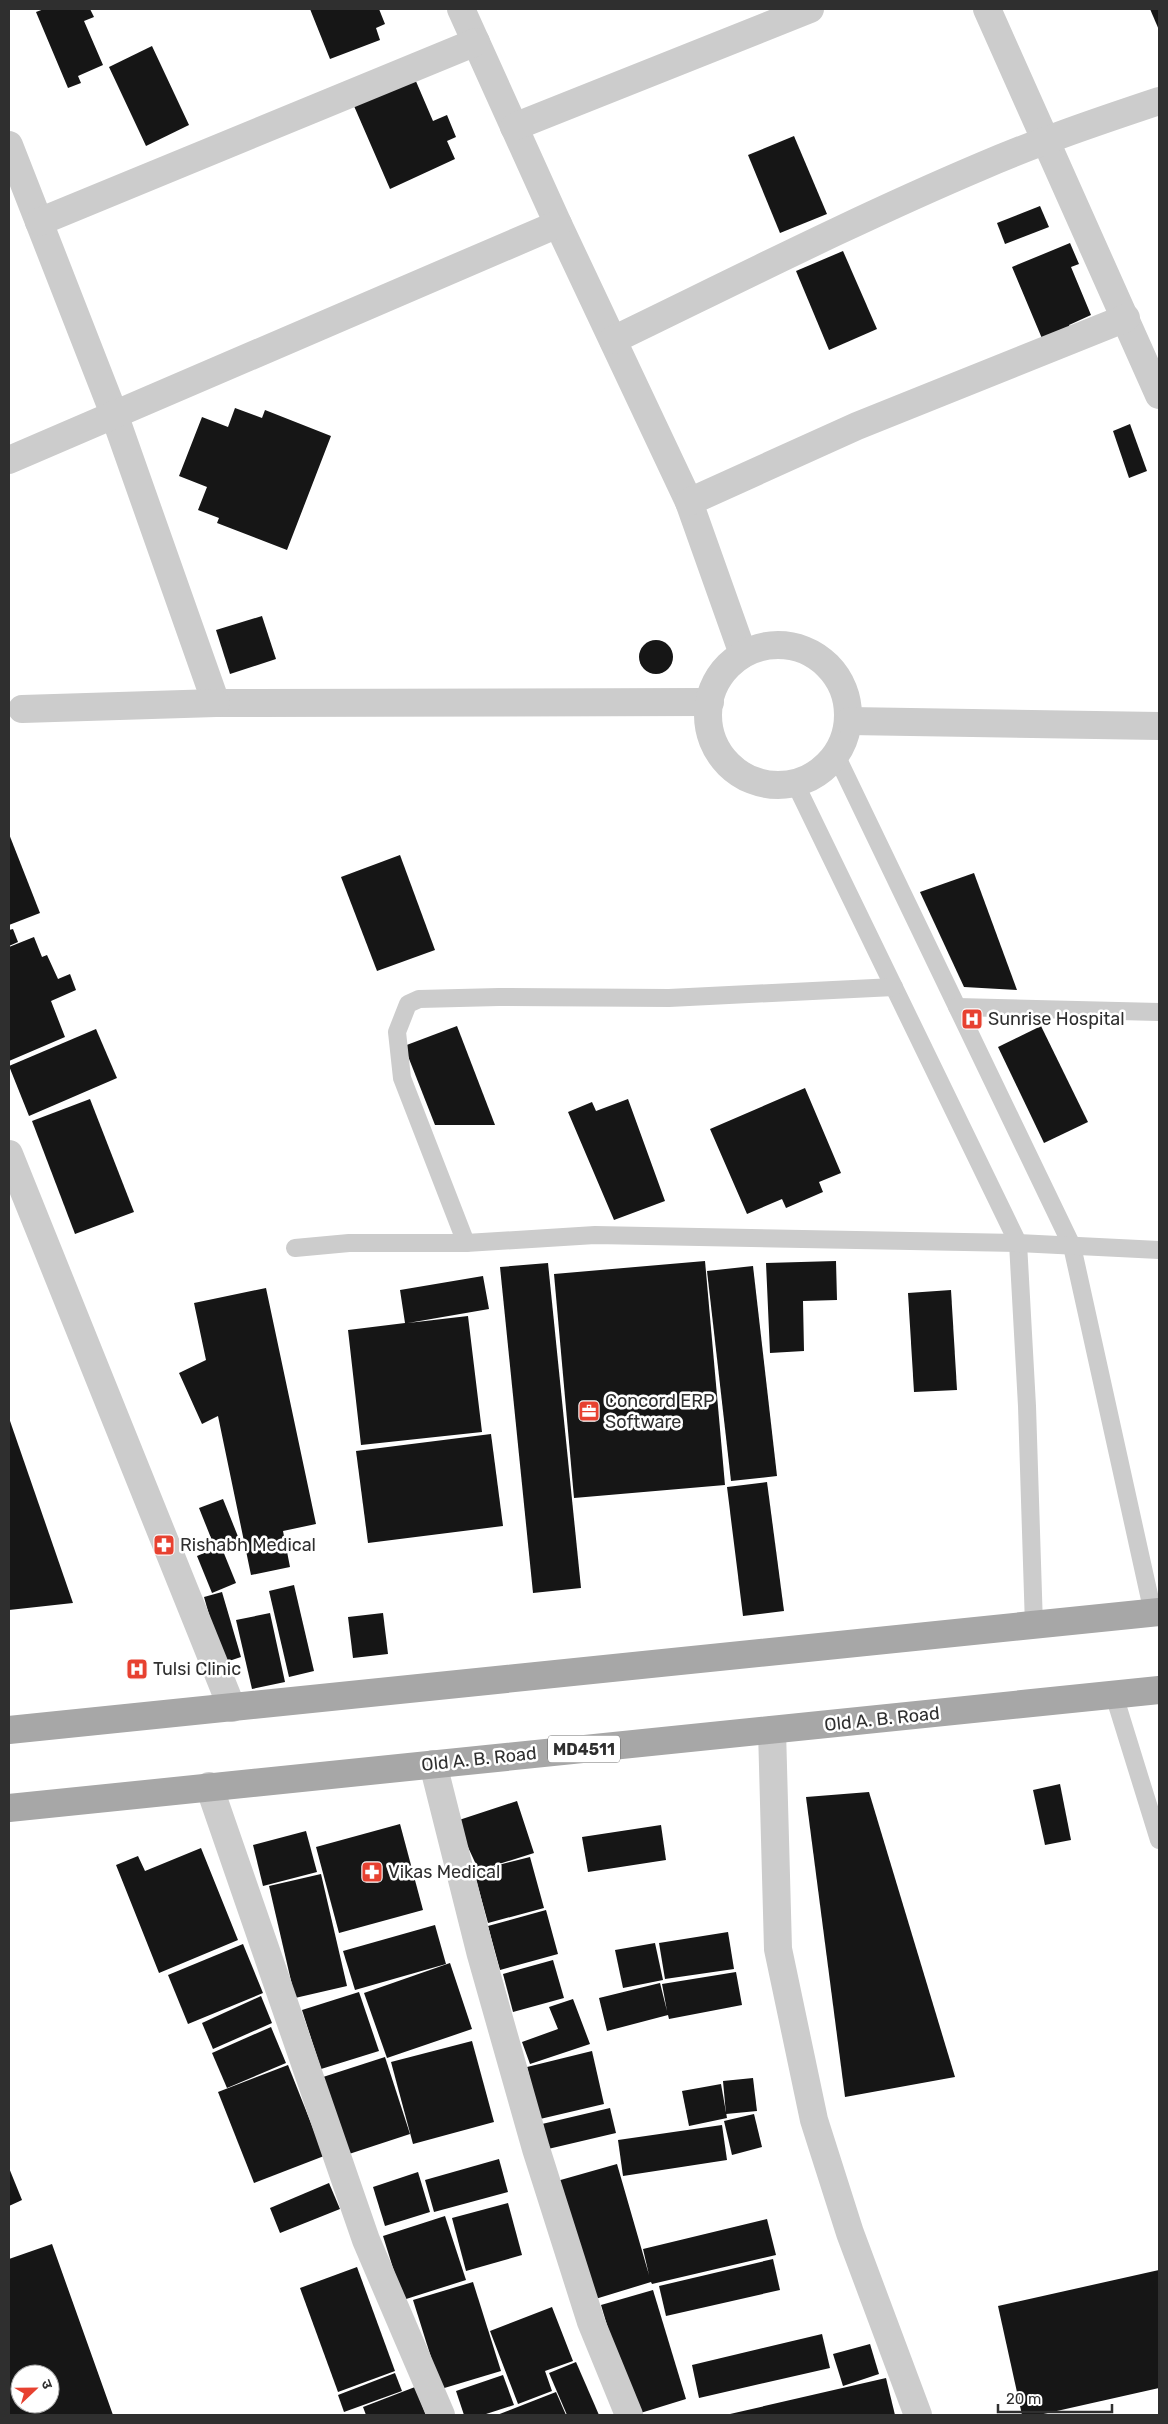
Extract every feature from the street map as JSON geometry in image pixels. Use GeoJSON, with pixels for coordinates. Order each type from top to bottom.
{"type":"FeatureCollection","features":[{"type":"Feature","properties":{"kind":"main road"},"geometry":{"type":"LineString","coordinates":[[9,1730],[1156,1613]]}},
{"type":"Feature","properties":{"kind":"main road","name":"Old A. B. Road"},"geometry":{"type":"LineString","coordinates":[[9,1808],[208,1786],[1159,1690]]}},
{"type":"Feature","properties":{"kind":"street"},"geometry":{"type":"LineString","coordinates":[[461,9],[558,224],[689,502],[743,654]]}},
{"type":"Feature","properties":{"kind":"street"},"geometry":{"type":"LineString","coordinates":[[514,127],[810,9]]}},
{"type":"Feature","properties":{"kind":"street"},"geometry":{"type":"LineString","coordinates":[[987,9],[1044,140],[1126,318],[1159,396]]}},
{"type":"Feature","properties":{"kind":"street"},"geometry":{"type":"LineString","coordinates":[[38,222],[476,42]]}},
{"type":"Feature","properties":{"kind":"street"},"geometry":{"type":"LineString","coordinates":[[613,340],[881,211],[1044,140],[1159,101]]}},
{"type":"Feature","properties":{"kind":"street"},"geometry":{"type":"LineString","coordinates":[[9,145],[114,414],[216,703]]}},
{"type":"Feature","properties":{"kind":"street"},"geometry":{"type":"LineString","coordinates":[[9,460],[558,224]]}},
{"type":"Feature","properties":{"kind":"street"},"geometry":{"type":"LineString","coordinates":[[689,502],[857,426],[1126,318]]}},
{"type":"Feature","properties":{"kind":"street"},"geometry":{"type":"LineString","coordinates":[[781,644],[800,648],[818,656],[842,685],[849,721],[844,739],[836,755],[818,773],[795,783],[776,785],[756,781],[738,772],[724,758],[713,741],[709,722],[710,702],[716,683],[728,666],[743,654],[761,646],[781,644]]}},
{"type":"Feature","properties":{"kind":"street"},"geometry":{"type":"LineString","coordinates":[[22,709],[216,703],[710,702]]}},
{"type":"Feature","properties":{"kind":"street"},"geometry":{"type":"LineString","coordinates":[[849,721],[1159,726]]}},
{"type":"Feature","properties":{"kind":"street"},"geometry":{"type":"LineString","coordinates":[[9,1154],[232,1708]]}},
{"type":"Feature","properties":{"kind":"street"},"geometry":{"type":"LineString","coordinates":[[772,1730],[778,1949],[814,2120],[850,2233],[918,2415]]}},
{"type":"Feature","properties":{"kind":"street"},"geometry":{"type":"LineString","coordinates":[[434,1764],[481,1955],[536,2149],[590,2322],[629,2415]]}},
{"type":"Feature","properties":{"kind":"street"},"geometry":{"type":"LineString","coordinates":[[208,1786],[366,2240],[441,2415]]}},
{"type":"Feature","properties":{"kind":"lane"},"geometry":{"type":"LineString","coordinates":[[836,755],[1072,1246],[1156,1613]]}},
{"type":"Feature","properties":{"kind":"lane"},"geometry":{"type":"LineString","coordinates":[[795,783],[1018,1243],[1027,1406],[1034,1626]]}},
{"type":"Feature","properties":{"kind":"lane"},"geometry":{"type":"LineString","coordinates":[[466,1243],[402,1078],[397,1032],[408,1004],[419,999],[499,996],[669,998],[894,987]]}},
{"type":"Feature","properties":{"kind":"lane"},"geometry":{"type":"LineString","coordinates":[[957,1007],[1159,1012]]}},
{"type":"Feature","properties":{"kind":"lane"},"geometry":{"type":"LineString","coordinates":[[295,1248],[349,1243],[466,1243],[595,1236],[1018,1243],[1159,1250]]}},
{"type":"Feature","properties":{"kind":"lane"},"geometry":{"type":"LineString","coordinates":[[1114,1695],[1159,1840]]}},
{"type":"Feature","properties":{"kind":"building"},"geometry":{"type":"Polygon","coordinates":[[[44,9],[90,9],[94,17],[84,21],[103,65],[78,76],[81,83],[68,88],[36,12],[44,9]]]}},
{"type":"Feature","properties":{"kind":"building"},"geometry":{"type":"Polygon","coordinates":[[[310,9],[379,9],[385,24],[376,28],[380,40],[330,59],[310,9]]]}},
{"type":"Feature","properties":{"kind":"building"},"geometry":{"type":"Polygon","coordinates":[[[1150,9],[1159,9],[1159,30],[1150,9]]]}},
{"type":"Feature","properties":{"kind":"building"},"geometry":{"type":"Polygon","coordinates":[[[152,46],[189,125],[146,146],[109,67],[152,46]]]}},
{"type":"Feature","properties":{"kind":"building"},"geometry":{"type":"Polygon","coordinates":[[[415,79],[433,121],[447,115],[456,137],[447,141],[455,159],[390,189],[354,106],[415,79]]]}},
{"type":"Feature","properties":{"kind":"building"},"geometry":{"type":"Polygon","coordinates":[[[794,136],[827,214],[780,233],[748,155],[794,136]]]}},
{"type":"Feature","properties":{"kind":"building"},"geometry":{"type":"Polygon","coordinates":[[[1040,206],[1049,227],[1005,244],[997,223],[1040,206]]]}},
{"type":"Feature","properties":{"kind":"building"},"geometry":{"type":"Polygon","coordinates":[[[1070,243],[1079,264],[1071,267],[1091,315],[1069,325],[1073,336],[1046,348],[1012,267],[1070,243]]]}},
{"type":"Feature","properties":{"kind":"building"},"geometry":{"type":"Polygon","coordinates":[[[843,251],[877,329],[829,350],[796,271],[843,251]]]}},
{"type":"Feature","properties":{"kind":"building"},"geometry":{"type":"Polygon","coordinates":[[[235,408],[262,418],[265,410],[331,436],[287,550],[217,523],[219,518],[198,510],[207,487],[179,476],[202,417],[228,427],[235,408]]]}},
{"type":"Feature","properties":{"kind":"building"},"geometry":{"type":"Polygon","coordinates":[[[1130,424],[1147,471],[1129,478],[1113,431],[1130,424]]]}},
{"type":"Feature","properties":{"kind":"building"},"geometry":{"type":"Polygon","coordinates":[[[262,616],[276,659],[230,674],[216,630],[262,616]]]}},
{"type":"Feature","properties":{"kind":"building"},"geometry":{"type":"Polygon","coordinates":[[[656,640],[668,645],[673,657],[668,669],[656,674],[644,669],[639,657],[644,645],[656,640]]]}},
{"type":"Feature","properties":{"kind":"building"},"geometry":{"type":"Polygon","coordinates":[[[9,834],[40,913],[9,925],[9,834]]]}},
{"type":"Feature","properties":{"kind":"building"},"geometry":{"type":"Polygon","coordinates":[[[400,855],[435,950],[377,971],[341,877],[400,855]]]}},
{"type":"Feature","properties":{"kind":"building"},"geometry":{"type":"Polygon","coordinates":[[[974,873],[1017,990],[964,987],[920,892],[974,873]]]}},
{"type":"Feature","properties":{"kind":"building"},"geometry":{"type":"Polygon","coordinates":[[[13,929],[18,942],[9,946],[9,930],[13,929]]]}},
{"type":"Feature","properties":{"kind":"building"},"geometry":{"type":"Polygon","coordinates":[[[34,937],[42,957],[47,955],[58,979],[70,974],[76,990],[51,1001],[65,1037],[9,1061],[9,947],[34,937]]]}},
{"type":"Feature","properties":{"kind":"building"},"geometry":{"type":"Polygon","coordinates":[[[457,1026],[495,1125],[435,1125],[404,1046],[457,1026]]]}},
{"type":"Feature","properties":{"kind":"building"},"geometry":{"type":"Polygon","coordinates":[[[1041,1026],[1088,1122],[1044,1143],[998,1047],[1041,1026]]]}},
{"type":"Feature","properties":{"kind":"building"},"geometry":{"type":"Polygon","coordinates":[[[96,1029],[117,1078],[29,1116],[9,1066],[96,1029]]]}},
{"type":"Feature","properties":{"kind":"building"},"geometry":{"type":"Polygon","coordinates":[[[805,1088],[841,1173],[819,1182],[823,1192],[786,1208],[782,1199],[747,1214],[710,1129],[805,1088]]]}},
{"type":"Feature","properties":{"kind":"building"},"geometry":{"type":"Polygon","coordinates":[[[90,1099],[134,1212],[75,1234],[32,1121],[90,1099]]]}},
{"type":"Feature","properties":{"kind":"building"},"geometry":{"type":"Polygon","coordinates":[[[628,1099],[665,1201],[614,1220],[568,1112],[592,1102],[596,1111],[628,1099]]]}},
{"type":"Feature","properties":{"kind":"building"},"geometry":{"type":"Polygon","coordinates":[[[705,1261],[725,1485],[574,1498],[554,1274],[705,1261]]]}},
{"type":"Feature","properties":{"kind":"building"},"geometry":{"type":"Polygon","coordinates":[[[836,1261],[837,1300],[803,1301],[804,1351],[770,1353],[766,1263],[836,1261]]]}},
{"type":"Feature","properties":{"kind":"building"},"geometry":{"type":"Polygon","coordinates":[[[548,1263],[581,1588],[533,1593],[500,1267],[548,1263]]]}},
{"type":"Feature","properties":{"kind":"building"},"geometry":{"type":"Polygon","coordinates":[[[753,1266],[777,1476],[731,1481],[707,1271],[753,1266]]]}},
{"type":"Feature","properties":{"kind":"building"},"geometry":{"type":"Polygon","coordinates":[[[483,1276],[489,1309],[408,1323],[468,1316],[482,1432],[361,1445],[348,1330],[405,1323],[400,1290],[483,1276]]]}},
{"type":"Feature","properties":{"kind":"building"},"geometry":{"type":"Polygon","coordinates":[[[266,1288],[316,1524],[283,1531],[290,1567],[251,1575],[218,1416],[202,1424],[179,1373],[206,1360],[194,1303],[266,1288]]]}},
{"type":"Feature","properties":{"kind":"building"},"geometry":{"type":"Polygon","coordinates":[[[951,1290],[957,1390],[914,1392],[908,1293],[951,1290]]]}},
{"type":"Feature","properties":{"kind":"building"},"geometry":{"type":"Polygon","coordinates":[[[9,1418],[73,1603],[9,1610],[9,1418]]]}},
{"type":"Feature","properties":{"kind":"building"},"geometry":{"type":"Polygon","coordinates":[[[491,1434],[503,1526],[368,1543],[356,1451],[491,1434]]]}},
{"type":"Feature","properties":{"kind":"building"},"geometry":{"type":"Polygon","coordinates":[[[767,1482],[784,1611],[743,1616],[727,1487],[767,1482]]]}},
{"type":"Feature","properties":{"kind":"building"},"geometry":{"type":"Polygon","coordinates":[[[223,1499],[239,1539],[215,1548],[199,1508],[223,1499]]]}},
{"type":"Feature","properties":{"kind":"building"},"geometry":{"type":"Polygon","coordinates":[[[221,1546],[236,1583],[212,1593],[197,1556],[221,1546]]]}},
{"type":"Feature","properties":{"kind":"building"},"geometry":{"type":"Polygon","coordinates":[[[294,1585],[314,1671],[289,1677],[269,1591],[294,1585]]]}},
{"type":"Feature","properties":{"kind":"building"},"geometry":{"type":"Polygon","coordinates":[[[222,1592],[241,1657],[223,1663],[204,1597],[222,1592]]]}},
{"type":"Feature","properties":{"kind":"building"},"geometry":{"type":"Polygon","coordinates":[[[270,1613],[285,1682],[252,1689],[236,1620],[270,1613]]]}},
{"type":"Feature","properties":{"kind":"building"},"geometry":{"type":"Polygon","coordinates":[[[383,1613],[388,1654],[353,1658],[348,1617],[383,1613]]]}},
{"type":"Feature","properties":{"kind":"building"},"geometry":{"type":"Polygon","coordinates":[[[1060,1784],[1071,1840],[1045,1845],[1033,1790],[1060,1784]]]}},
{"type":"Feature","properties":{"kind":"building"},"geometry":{"type":"Polygon","coordinates":[[[869,1792],[955,2077],[845,2097],[806,1797],[869,1792]]]}},
{"type":"Feature","properties":{"kind":"building"},"geometry":{"type":"Polygon","coordinates":[[[517,1801],[534,1853],[486,1868],[530,1857],[544,1908],[488,1923],[474,1872],[479,1871],[456,1821],[517,1801]]]}},
{"type":"Feature","properties":{"kind":"building"},"geometry":{"type":"Polygon","coordinates":[[[400,1824],[423,1910],[339,1933],[316,1847],[400,1824]]]}},
{"type":"Feature","properties":{"kind":"building"},"geometry":{"type":"Polygon","coordinates":[[[661,1825],[666,1860],[588,1872],[582,1837],[661,1825]]]}},
{"type":"Feature","properties":{"kind":"building"},"geometry":{"type":"Polygon","coordinates":[[[306,1831],[317,1872],[263,1886],[253,1845],[306,1831]]]}},
{"type":"Feature","properties":{"kind":"building"},"geometry":{"type":"Polygon","coordinates":[[[201,1848],[238,1940],[159,1973],[116,1865],[138,1856],[145,1871],[201,1848]]]}},
{"type":"Feature","properties":{"kind":"building"},"geometry":{"type":"Polygon","coordinates":[[[321,1874],[347,1986],[295,1998],[269,1886],[321,1874]]]}},
{"type":"Feature","properties":{"kind":"building"},"geometry":{"type":"Polygon","coordinates":[[[546,1910],[558,1954],[500,1970],[488,1926],[546,1910]]]}},
{"type":"Feature","properties":{"kind":"building"},"geometry":{"type":"Polygon","coordinates":[[[435,1925],[446,1964],[355,1990],[343,1951],[435,1925]]]}},
{"type":"Feature","properties":{"kind":"building"},"geometry":{"type":"Polygon","coordinates":[[[728,1932],[734,1969],[665,1979],[659,1943],[728,1932]]]}},
{"type":"Feature","properties":{"kind":"building"},"geometry":{"type":"Polygon","coordinates":[[[655,1943],[663,1980],[623,1988],[615,1950],[655,1943]]]}},
{"type":"Feature","properties":{"kind":"building"},"geometry":{"type":"Polygon","coordinates":[[[243,1944],[263,1993],[188,2024],[168,1975],[243,1944]]]}},
{"type":"Feature","properties":{"kind":"building"},"geometry":{"type":"Polygon","coordinates":[[[553,1960],[564,1998],[513,2012],[503,1974],[553,1960]]]}},
{"type":"Feature","properties":{"kind":"building"},"geometry":{"type":"Polygon","coordinates":[[[450,1963],[472,2029],[387,2058],[364,1993],[450,1963]]]}},
{"type":"Feature","properties":{"kind":"building"},"geometry":{"type":"Polygon","coordinates":[[[736,1972],[742,2005],[669,2019],[668,2015],[607,2031],[599,1998],[660,1983],[667,2011],[662,1984],[736,1972]]]}},
{"type":"Feature","properties":{"kind":"building"},"geometry":{"type":"Polygon","coordinates":[[[359,1992],[379,2051],[321,2069],[302,2010],[359,1992]]]}},
{"type":"Feature","properties":{"kind":"building"},"geometry":{"type":"Polygon","coordinates":[[[261,1996],[272,2023],[213,2049],[202,2023],[261,1996]]]}},
{"type":"Feature","properties":{"kind":"building"},"geometry":{"type":"Polygon","coordinates":[[[573,1999],[590,2044],[530,2064],[522,2042],[558,2029],[549,2007],[573,1999]]]}},
{"type":"Feature","properties":{"kind":"building"},"geometry":{"type":"Polygon","coordinates":[[[271,2027],[286,2063],[227,2088],[212,2053],[271,2027]]]}},
{"type":"Feature","properties":{"kind":"building"},"geometry":{"type":"Polygon","coordinates":[[[472,2041],[494,2122],[413,2144],[391,2062],[472,2041]]]}},
{"type":"Feature","properties":{"kind":"building"},"geometry":{"type":"Polygon","coordinates":[[[592,2051],[604,2104],[540,2119],[527,2067],[592,2051]]]}},
{"type":"Feature","properties":{"kind":"building"},"geometry":{"type":"Polygon","coordinates":[[[385,2057],[410,2134],[349,2154],[323,2077],[385,2057]]]}},
{"type":"Feature","properties":{"kind":"building"},"geometry":{"type":"Polygon","coordinates":[[[288,2065],[324,2156],[254,2183],[218,2092],[288,2065]]]}},
{"type":"Feature","properties":{"kind":"building"},"geometry":{"type":"Polygon","coordinates":[[[753,2078],[757,2111],[726,2114],[723,2081],[753,2078]]]}},
{"type":"Feature","properties":{"kind":"building"},"geometry":{"type":"Polygon","coordinates":[[[721,2084],[727,2118],[689,2126],[682,2091],[721,2084]]]}},
{"type":"Feature","properties":{"kind":"building"},"geometry":{"type":"Polygon","coordinates":[[[610,2108],[616,2133],[548,2149],[542,2124],[610,2108]]]}},
{"type":"Feature","properties":{"kind":"building"},"geometry":{"type":"Polygon","coordinates":[[[754,2114],[762,2147],[732,2155],[724,2121],[754,2114]]]}},
{"type":"Feature","properties":{"kind":"building"},"geometry":{"type":"Polygon","coordinates":[[[722,2125],[727,2160],[623,2176],[618,2140],[722,2125]]]}},
{"type":"Feature","properties":{"kind":"building"},"geometry":{"type":"Polygon","coordinates":[[[499,2159],[508,2192],[434,2212],[425,2180],[499,2159]]]}},
{"type":"Feature","properties":{"kind":"building"},"geometry":{"type":"Polygon","coordinates":[[[617,2164],[649,2275],[643,2249],[767,2219],[776,2255],[652,2284],[651,2282],[592,2300],[557,2181],[617,2164]]]}},
{"type":"Feature","properties":{"kind":"building"},"geometry":{"type":"Polygon","coordinates":[[[9,2168],[22,2200],[9,2206],[9,2168]]]}},
{"type":"Feature","properties":{"kind":"building"},"geometry":{"type":"Polygon","coordinates":[[[418,2172],[430,2212],[385,2226],[373,2187],[418,2172]]]}},
{"type":"Feature","properties":{"kind":"building"},"geometry":{"type":"Polygon","coordinates":[[[329,2183],[340,2209],[280,2233],[270,2208],[329,2183]]]}},
{"type":"Feature","properties":{"kind":"building"},"geometry":{"type":"Polygon","coordinates":[[[508,2203],[522,2255],[466,2271],[452,2218],[508,2203]]]}},
{"type":"Feature","properties":{"kind":"building"},"geometry":{"type":"Polygon","coordinates":[[[445,2216],[466,2280],[403,2300],[383,2236],[445,2216]]]}},
{"type":"Feature","properties":{"kind":"building"},"geometry":{"type":"Polygon","coordinates":[[[52,2244],[113,2415],[9,2415],[9,2259],[52,2244]]]}},
{"type":"Feature","properties":{"kind":"building"},"geometry":{"type":"Polygon","coordinates":[[[773,2259],[780,2290],[666,2316],[659,2286],[773,2259]]]}},
{"type":"Feature","properties":{"kind":"building"},"geometry":{"type":"Polygon","coordinates":[[[357,2267],[395,2371],[338,2392],[300,2288],[357,2267]]]}},
{"type":"Feature","properties":{"kind":"building"},"geometry":{"type":"Polygon","coordinates":[[[1159,2270],[1159,2388],[1039,2415],[1022,2415],[998,2306],[1159,2270]]]}},
{"type":"Feature","properties":{"kind":"building"},"geometry":{"type":"Polygon","coordinates":[[[473,2282],[501,2371],[441,2389],[413,2300],[473,2282]]]}},
{"type":"Feature","properties":{"kind":"building"},"geometry":{"type":"Polygon","coordinates":[[[653,2290],[686,2399],[634,2415],[601,2305],[653,2290]]]}},
{"type":"Feature","properties":{"kind":"building"},"geometry":{"type":"Polygon","coordinates":[[[552,2307],[573,2361],[545,2371],[552,2391],[518,2404],[490,2331],[552,2307]]]}},
{"type":"Feature","properties":{"kind":"building"},"geometry":{"type":"Polygon","coordinates":[[[822,2334],[830,2368],[699,2398],[692,2365],[822,2334]]]}},
{"type":"Feature","properties":{"kind":"building"},"geometry":{"type":"Polygon","coordinates":[[[870,2344],[879,2374],[843,2386],[833,2354],[870,2344]]]}},
{"type":"Feature","properties":{"kind":"building"},"geometry":{"type":"Polygon","coordinates":[[[576,2362],[599,2415],[567,2415],[549,2373],[576,2362]]]}},
{"type":"Feature","properties":{"kind":"building"},"geometry":{"type":"Polygon","coordinates":[[[395,2373],[402,2391],[344,2412],[338,2395],[395,2373]]]}},
{"type":"Feature","properties":{"kind":"building"},"geometry":{"type":"Polygon","coordinates":[[[503,2375],[514,2405],[483,2415],[464,2415],[456,2391],[503,2375]]]}},
{"type":"Feature","properties":{"kind":"building"},"geometry":{"type":"Polygon","coordinates":[[[886,2378],[895,2415],[730,2415],[730,2414],[886,2378]]]}},
{"type":"Feature","properties":{"kind":"building"},"geometry":{"type":"Polygon","coordinates":[[[415,2387],[426,2415],[366,2415],[363,2407],[415,2387]]]}},
{"type":"Feature","properties":{"kind":"building"},"geometry":{"type":"Polygon","coordinates":[[[556,2392],[566,2415],[497,2415],[556,2392]]]}},
{"type":"Feature","properties":{"kind":"place","name":"Sunrise Hospital"},"geometry":{"type":"Point","coordinates":[972,1019]}},
{"type":"Feature","properties":{"kind":"place","name":"Concord ERP Software"},"geometry":{"type":"Point","coordinates":[589,1411]}},
{"type":"Feature","properties":{"kind":"place","name":"Rishabh Medical"},"geometry":{"type":"Point","coordinates":[164,1545]}},
{"type":"Feature","properties":{"kind":"place","name":"Tulsi Clinic"},"geometry":{"type":"Point","coordinates":[137,1669]}},
{"type":"Feature","properties":{"kind":"place","name":"Vikas Medical"},"geometry":{"type":"Point","coordinates":[372,1872]}}]}
